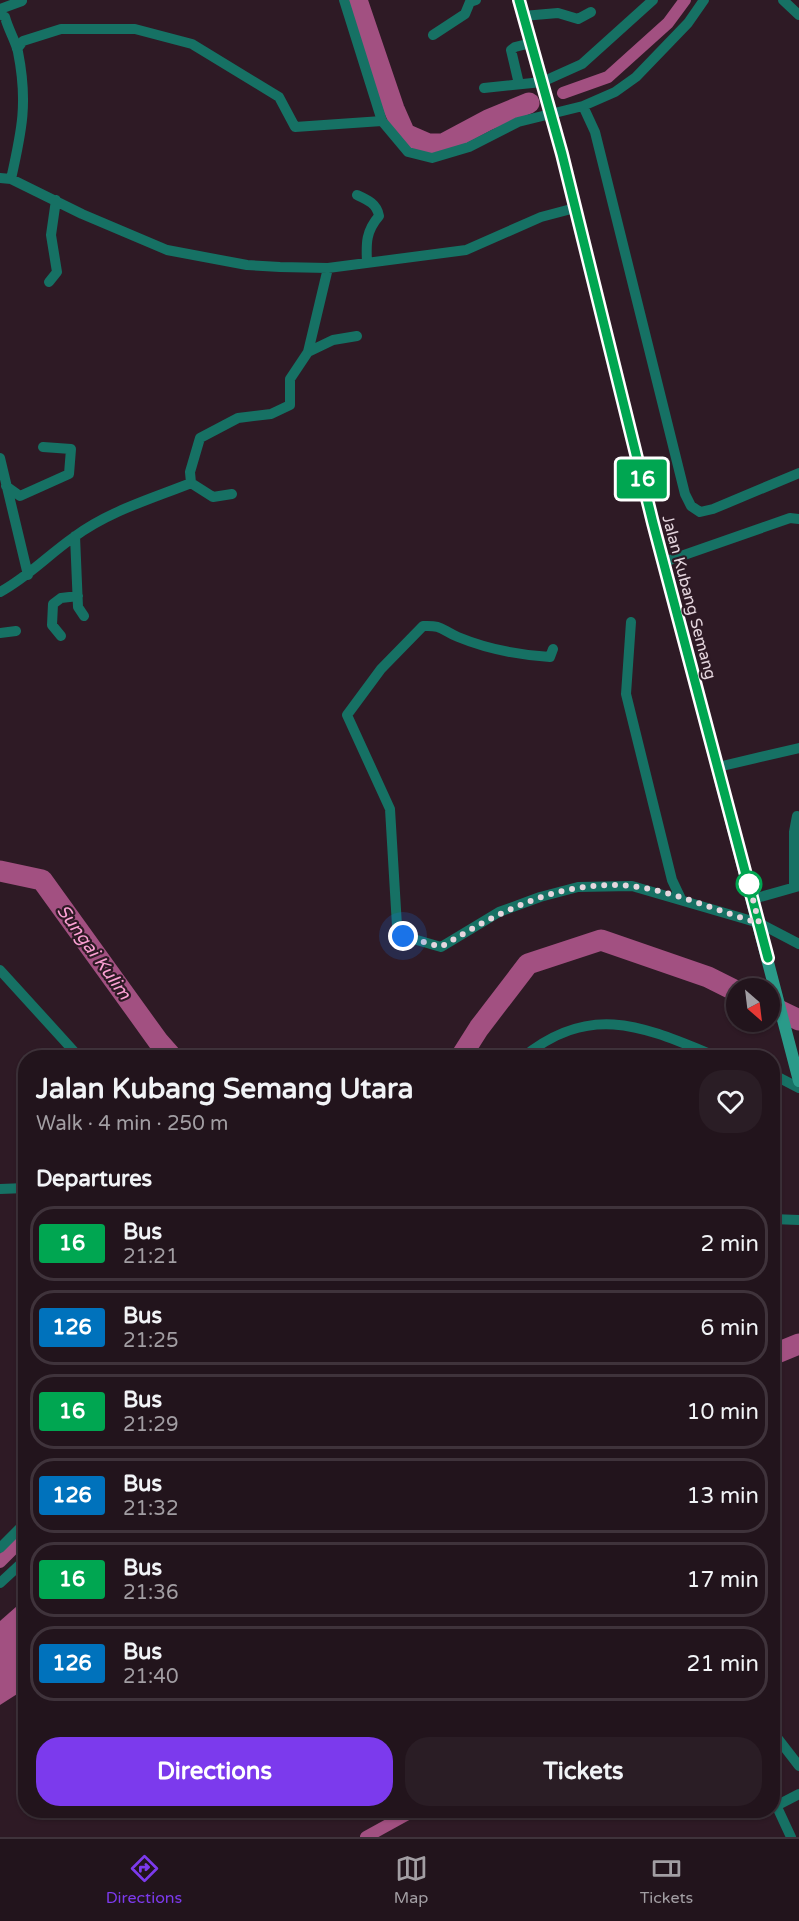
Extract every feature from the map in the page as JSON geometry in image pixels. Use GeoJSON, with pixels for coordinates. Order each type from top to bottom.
{"type":"FeatureCollection","features":[{"type":"Feature","properties":{"kind":"main road","name":"Jalan Kubang Semang"},"geometry":{"type":"LineString","coordinates":[[519,0],[798,1076]]}},
{"type":"Feature","properties":{"kind":"street"},"geometry":{"type":"LineString","coordinates":[[344,0],[382,121],[408,152],[432,158],[469,147],[518,122],[583,106],[615,92],[636,77],[688,23],[704,0]]}},
{"type":"Feature","properties":{"kind":"street"},"geometry":{"type":"LineString","coordinates":[[433,35],[465,14],[470,2],[476,0]]}},
{"type":"Feature","properties":{"kind":"street"},"geometry":{"type":"LineString","coordinates":[[640,0],[653,2]]}},
{"type":"Feature","properties":{"kind":"street"},"geometry":{"type":"LineString","coordinates":[[0,9],[22,2]]}},
{"type":"Feature","properties":{"kind":"street"},"geometry":{"type":"LineString","coordinates":[[484,88],[542,82],[582,64],[653,2]]}},
{"type":"Feature","properties":{"kind":"street"},"geometry":{"type":"LineString","coordinates":[[523,16],[558,13],[578,19],[591,12]]}},
{"type":"Feature","properties":{"kind":"street"},"geometry":{"type":"LineString","coordinates":[[0,14],[5,17],[9,36],[17,49],[25,101],[6,178],[82,214],[167,249],[247,265],[328,268],[466,250],[541,217],[574,208]]}},
{"type":"Feature","properties":{"kind":"street"},"geometry":{"type":"LineString","coordinates":[[17,49],[22,41],[61,29],[135,29],[192,44],[248,77],[279,97],[295,127],[382,121]]}},
{"type":"Feature","properties":{"kind":"street"},"geometry":{"type":"LineString","coordinates":[[519,84],[511,50],[531,43]]}},
{"type":"Feature","properties":{"kind":"street"},"geometry":{"type":"LineString","coordinates":[[583,106],[595,132],[685,494],[691,506],[700,512],[713,509],[799,472]]}},
{"type":"Feature","properties":{"kind":"street"},"geometry":{"type":"LineString","coordinates":[[357,195],[369,200],[378,208],[379,216],[370,227],[366,243],[367,262]]}},
{"type":"Feature","properties":{"kind":"street"},"geometry":{"type":"LineString","coordinates":[[49,282],[57,272],[51,235],[56,200]]}},
{"type":"Feature","properties":{"kind":"street"},"geometry":{"type":"LineString","coordinates":[[191,483],[190,472],[195,462],[200,438],[238,418],[271,414],[290,405],[290,379],[308,352],[328,268]]}},
{"type":"Feature","properties":{"kind":"street"},"geometry":{"type":"LineString","coordinates":[[308,352],[333,340],[357,336]]}},
{"type":"Feature","properties":{"kind":"street"},"geometry":{"type":"LineString","coordinates":[[6,486],[20,496],[69,474],[71,449],[43,447]]}},
{"type":"Feature","properties":{"kind":"street"},"geometry":{"type":"LineString","coordinates":[[0,458],[28,575]]}},
{"type":"Feature","properties":{"kind":"street"},"geometry":{"type":"LineString","coordinates":[[191,483],[213,497],[232,494]]}},
{"type":"Feature","properties":{"kind":"street"},"geometry":{"type":"LineString","coordinates":[[0,592],[28,575],[75,536],[140,500],[191,483]]}},
{"type":"Feature","properties":{"kind":"street"},"geometry":{"type":"LineString","coordinates":[[664,562],[790,518],[799,519]]}},
{"type":"Feature","properties":{"kind":"street"},"geometry":{"type":"LineString","coordinates":[[75,536],[78,607],[84,616]]}},
{"type":"Feature","properties":{"kind":"street"},"geometry":{"type":"LineString","coordinates":[[61,636],[52,625],[53,604],[61,598],[78,596]]}},
{"type":"Feature","properties":{"kind":"street"},"geometry":{"type":"LineString","coordinates":[[631,622],[626,694],[672,880],[681,899]]}},
{"type":"Feature","properties":{"kind":"street"},"geometry":{"type":"LineString","coordinates":[[553,649],[550,657],[519,655],[456,636],[440,625],[423,626],[381,669],[347,715],[390,809],[397,926],[403,936],[441,947],[499,912],[578,887],[632,886],[759,923],[799,944]]}},
{"type":"Feature","properties":{"kind":"street"},"geometry":{"type":"LineString","coordinates":[[0,633],[16,631]]}},
{"type":"Feature","properties":{"kind":"street"},"geometry":{"type":"LineString","coordinates":[[718,767],[799,748]]}},
{"type":"Feature","properties":{"kind":"street"},"geometry":{"type":"LineString","coordinates":[[753,899],[796,887],[794,832],[797,816]]}},
{"type":"Feature","properties":{"kind":"street"},"geometry":{"type":"LineString","coordinates":[[0,970],[73,1050]]}},
{"type":"Feature","properties":{"kind":"street"},"geometry":{"type":"LineString","coordinates":[[532,1050],[539,1044],[577,1028],[614,1023],[644,1027],[700,1050]]}},
{"type":"Feature","properties":{"kind":"street"},"geometry":{"type":"LineString","coordinates":[[780,1076],[799,1088]]}},
{"type":"Feature","properties":{"kind":"street"},"geometry":{"type":"LineString","coordinates":[[0,1189],[18,1188]]}},
{"type":"Feature","properties":{"kind":"street"},"geometry":{"type":"LineString","coordinates":[[780,1219],[799,1220]]}},
{"type":"Feature","properties":{"kind":"street"},"geometry":{"type":"LineString","coordinates":[[0,1548],[18,1530]]}},
{"type":"Feature","properties":{"kind":"street"},"geometry":{"type":"LineString","coordinates":[[0,1583],[18,1566]]}},
{"type":"Feature","properties":{"kind":"street"},"geometry":{"type":"LineString","coordinates":[[780,1741],[799,1766]]}},
{"type":"Feature","properties":{"kind":"street"},"geometry":{"type":"LineString","coordinates":[[780,1804],[799,1794]]}},
{"type":"Feature","properties":{"kind":"street"},"geometry":{"type":"LineString","coordinates":[[780,1817],[790,1837]]}},
{"type":"Feature","properties":{"kind":"shaded area"},"geometry":{"type":"Polygon","coordinates":[[[18,1605],[18,1693],[0,1705],[0,1621],[18,1605]]]}},
{"type":"Feature","properties":{"kind":"waterway"},"geometry":{"type":"LineString","coordinates":[[357,0],[394,109],[405,134],[428,144],[443,144],[488,120],[529,103]]}},
{"type":"Feature","properties":{"kind":"waterway"},"geometry":{"type":"LineString","coordinates":[[563,93],[608,77],[668,23],[685,0]]}},
{"type":"Feature","properties":{"kind":"waterway","name":"Sungai Kulim"},"geometry":{"type":"LineString","coordinates":[[0,871],[42,880],[166,1050]]}},
{"type":"Feature","properties":{"kind":"waterway","name":"Sungai Kulim"},"geometry":{"type":"LineString","coordinates":[[465,1050],[528,964],[601,940],[708,977],[726,986]]}},
{"type":"Feature","properties":{"kind":"waterway","name":"Sungai Kulim"},"geometry":{"type":"LineString","coordinates":[[780,1011],[799,1020]]}},
{"type":"Feature","properties":{"kind":"waterway"},"geometry":{"type":"LineString","coordinates":[[780,1352],[799,1344]]}},
{"type":"Feature","properties":{"kind":"waterway"},"geometry":{"type":"LineString","coordinates":[[0,1562],[18,1544]]}},
{"type":"Feature","properties":{"kind":"waterway"},"geometry":{"type":"LineString","coordinates":[[366,1837],[400,1818]]}},
{"type":"Feature","properties":{"kind":"bus line","name":"16"},"geometry":{"type":"LineString","coordinates":[[519,0],[562,154],[653,523],[768,958]]}},
{"type":"Feature","properties":{"kind":"route"},"geometry":{"type":"LineString","coordinates":[[403,936],[441,947],[499,912],[540,897],[578,887],[632,886],[759,923],[749,884]]}}]}
